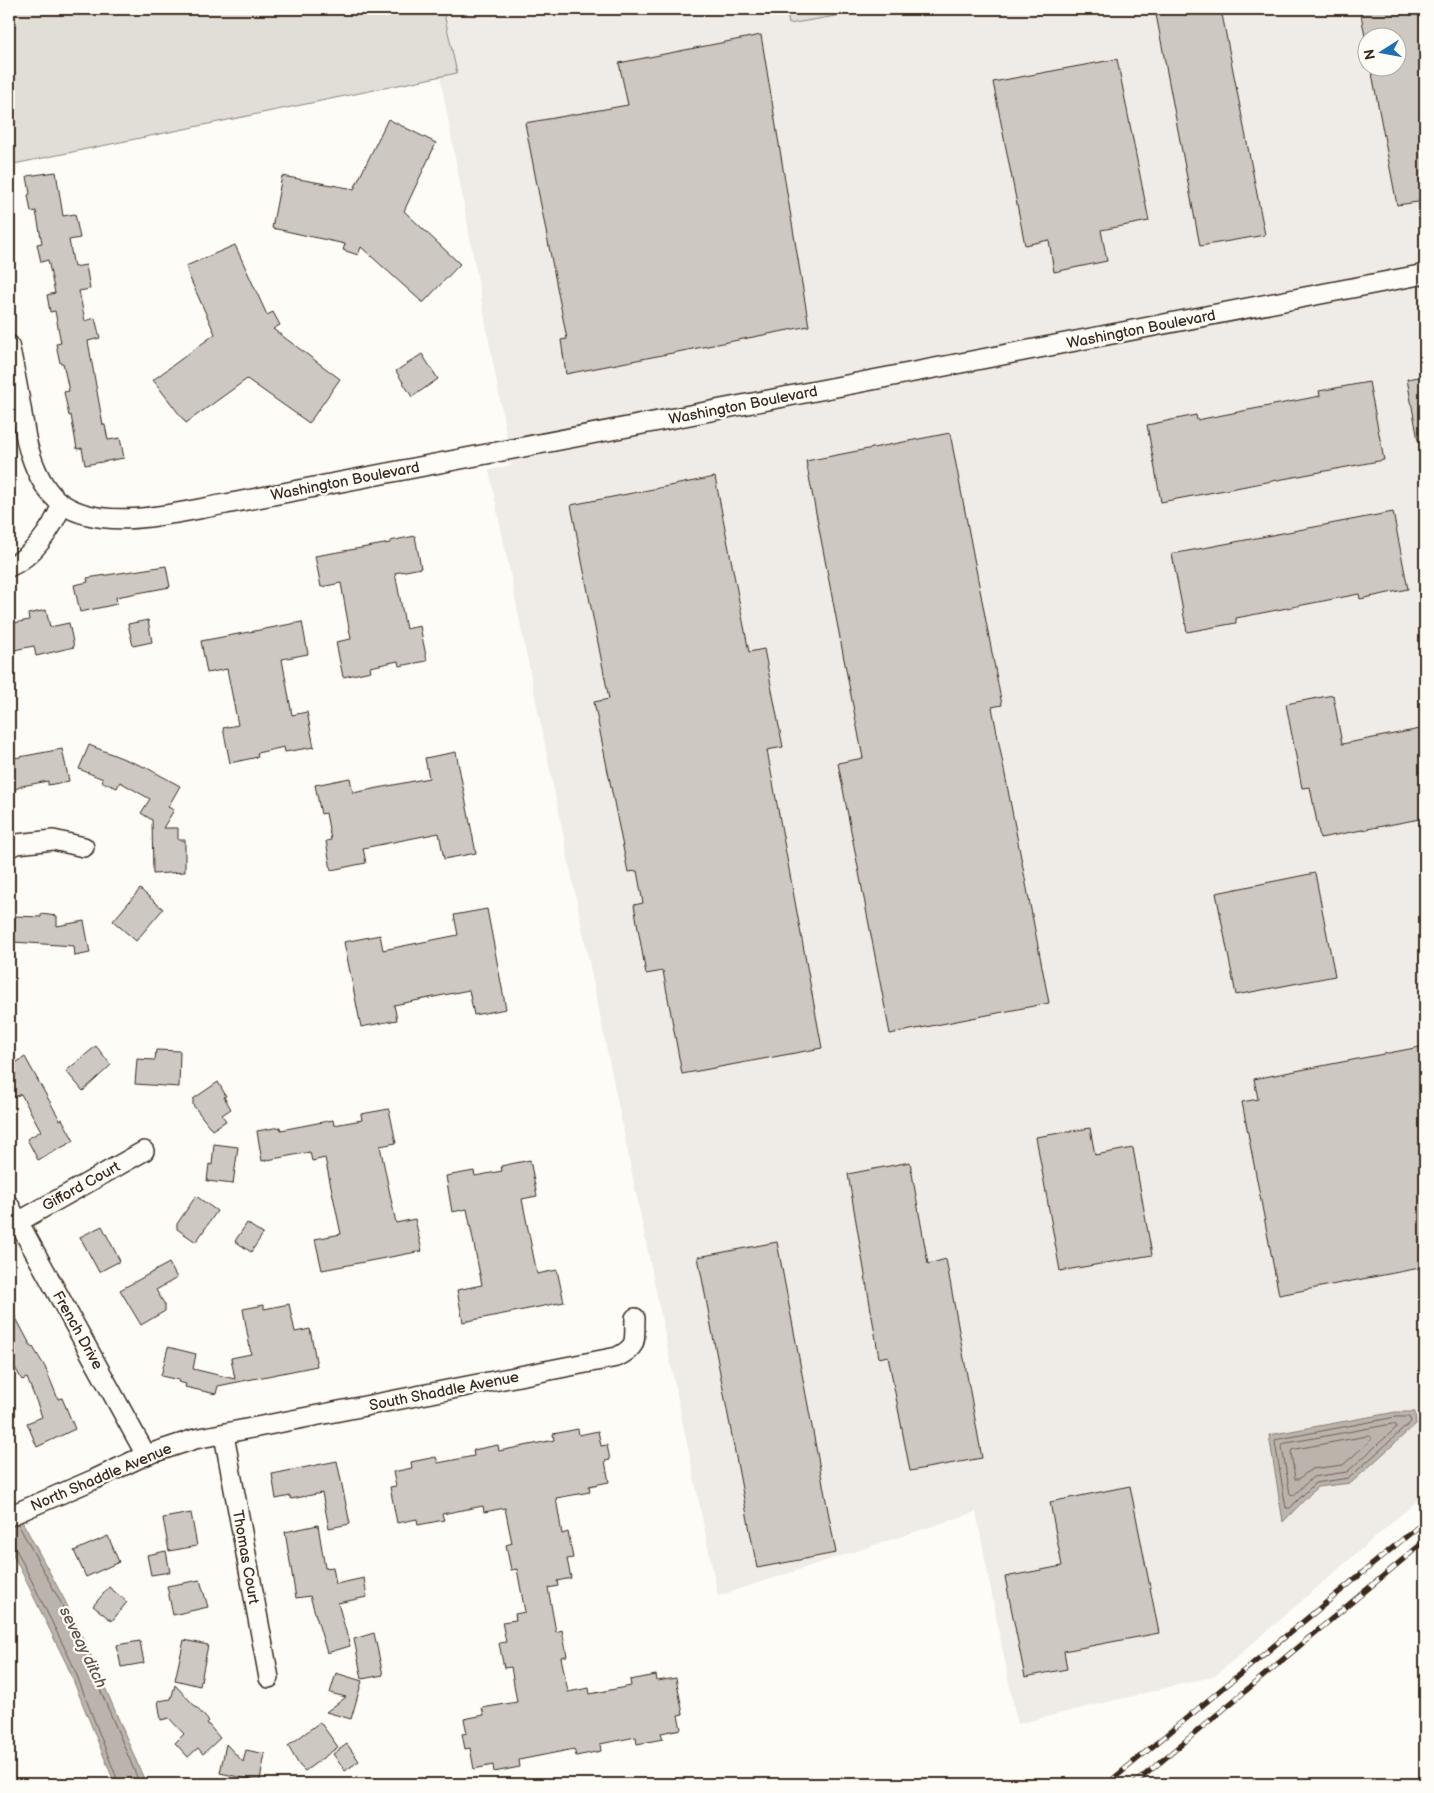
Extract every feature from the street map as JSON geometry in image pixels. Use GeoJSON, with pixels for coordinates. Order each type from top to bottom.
{"type":"FeatureCollection","features":[{"type":"Feature","properties":{"kind":"street","name":"Washington Boulevard"},"geometry":{"type":"LineString","coordinates":[[62,504],[83,514],[114,520],[130,520],[226,504],[1425,274]]}},
{"type":"Feature","properties":{"kind":"street"},"geometry":{"type":"LineString","coordinates":[[9,345],[29,452],[40,479],[62,504],[56,519],[37,546],[17,564],[9,567]]}},
{"type":"Feature","properties":{"kind":"street"},"geometry":{"type":"LineString","coordinates":[[9,847],[18,844],[52,840],[84,847]]}},
{"type":"Feature","properties":{"kind":"street","name":"Gifford Court"},"geometry":{"type":"LineString","coordinates":[[18,1222],[144,1151]]}},
{"type":"Feature","properties":{"kind":"street","name":"French Drive"},"geometry":{"type":"LineString","coordinates":[[9,1205],[146,1455]]}},
{"type":"Feature","properties":{"kind":"street","name":"South Shaddle Avenue"},"geometry":{"type":"LineString","coordinates":[[224,1435],[617,1356],[630,1350],[634,1345],[635,1318]]}},
{"type":"Feature","properties":{"kind":"street","name":"North Shaddle Avenue"},"geometry":{"type":"LineString","coordinates":[[16,1513],[95,1480],[146,1455],[195,1439],[224,1435]]}},
{"type":"Feature","properties":{"kind":"street","name":"Thomas Court"},"geometry":{"type":"LineString","coordinates":[[224,1435],[269,1678]]}},
{"type":"Feature","properties":{"kind":"shaded area"},"geometry":{"type":"Polygon","coordinates":[[[9,9],[443,9],[457,73],[9,165],[9,9]]]}},
{"type":"Feature","properties":{"kind":"shaded area"},"geometry":{"type":"Polygon","coordinates":[[[443,9],[786,9],[790,24],[876,9],[1425,9],[1425,1494],[1215,1676],[1017,1724],[976,1512],[718,1596],[489,470],[512,465],[440,76],[457,73],[443,9]]]}},
{"type":"Feature","properties":{"kind":"shaded area"},"geometry":{"type":"Polygon","coordinates":[[[786,9],[876,9],[789,24],[786,9]]]}},
{"type":"Feature","properties":{"kind":"water"},"geometry":{"type":"Polygon","coordinates":[[[1396,1412],[1415,1412],[1416,1424],[1351,1483],[1317,1487],[1283,1522],[1269,1435],[1396,1412]]]}},
{"type":"Feature","properties":{"kind":"water","name":"seveay ditch"},"geometry":{"type":"Polygon","coordinates":[[[9,1497],[64,1599],[99,1673],[146,1784],[115,1784],[67,1665],[9,1546],[9,1497]]]}},
{"type":"Feature","properties":{"kind":"building"},"geometry":{"type":"Polygon","coordinates":[[[1155,9],[1221,9],[1265,235],[1200,246],[1155,9]]]}},
{"type":"Feature","properties":{"kind":"building"},"geometry":{"type":"Polygon","coordinates":[[[1360,9],[1425,9],[1425,201],[1397,205],[1373,78],[1406,78],[1406,28],[1363,28],[1360,9]]]}},
{"type":"Feature","properties":{"kind":"building"},"geometry":{"type":"Polygon","coordinates":[[[761,35],[809,326],[566,374],[561,340],[567,339],[525,123],[628,105],[619,63],[761,35]]]}},
{"type":"Feature","properties":{"kind":"building"},"geometry":{"type":"Polygon","coordinates":[[[1117,59],[1149,221],[1101,230],[1107,261],[1054,272],[1049,240],[1025,245],[993,82],[1117,59]]]}},
{"type":"Feature","properties":{"kind":"building"},"geometry":{"type":"Polygon","coordinates":[[[388,119],[436,143],[404,211],[460,264],[423,303],[361,247],[358,255],[343,250],[345,244],[272,228],[282,176],[354,189],[388,119]]]}},
{"type":"Feature","properties":{"kind":"building"},"geometry":{"type":"Polygon","coordinates":[[[56,172],[63,216],[75,214],[80,238],[69,240],[74,267],[86,265],[90,289],[79,291],[85,321],[95,318],[100,338],[88,341],[103,425],[105,425],[108,440],[120,438],[124,458],[85,465],[82,448],[77,449],[71,415],[69,416],[64,392],[69,391],[63,363],[60,363],[56,344],[61,343],[55,311],[50,312],[47,295],[55,293],[48,260],[41,262],[37,244],[42,243],[36,211],[31,212],[28,195],[30,194],[27,176],[56,172]]]}},
{"type":"Feature","properties":{"kind":"building"},"geometry":{"type":"Polygon","coordinates":[[[235,245],[267,315],[273,312],[280,325],[273,329],[340,379],[309,423],[247,379],[186,423],[153,380],[215,334],[186,266],[235,245]]]}},
{"type":"Feature","properties":{"kind":"building"},"geometry":{"type":"Polygon","coordinates":[[[422,354],[438,379],[412,397],[396,371],[422,354]]]}},
{"type":"Feature","properties":{"kind":"building"},"geometry":{"type":"Polygon","coordinates":[[[1425,376],[1425,439],[1418,440],[1407,379],[1425,376]]]}},
{"type":"Feature","properties":{"kind":"building"},"geometry":{"type":"Polygon","coordinates":[[[1369,382],[1384,460],[1161,502],[1147,425],[1196,415],[1197,420],[1320,396],[1319,391],[1369,382]]]}},
{"type":"Feature","properties":{"kind":"building"},"geometry":{"type":"Polygon","coordinates":[[[950,433],[1002,705],[992,707],[1049,1003],[890,1034],[838,763],[863,758],[806,461],[950,433]]]}},
{"type":"Feature","properties":{"kind":"building"},"geometry":{"type":"Polygon","coordinates":[[[715,477],[749,652],[764,649],[783,747],[767,750],[822,1048],[682,1074],[663,971],[646,974],[634,905],[643,903],[637,871],[628,872],[594,702],[609,699],[571,505],[715,477]]]}},
{"type":"Feature","properties":{"kind":"building"},"geometry":{"type":"Polygon","coordinates":[[[1393,512],[1408,589],[1360,599],[1359,594],[1236,618],[1236,623],[1187,632],[1172,554],[1393,512]]]}},
{"type":"Feature","properties":{"kind":"building"},"geometry":{"type":"Polygon","coordinates":[[[415,536],[421,568],[395,573],[406,629],[420,626],[427,661],[399,666],[398,661],[370,667],[371,671],[343,677],[336,642],[351,639],[341,583],[321,587],[315,556],[390,543],[390,541],[415,536]]]}},
{"type":"Feature","properties":{"kind":"building"},"geometry":{"type":"Polygon","coordinates":[[[166,566],[170,587],[116,597],[117,604],[80,612],[74,585],[88,582],[87,578],[166,566]]]}},
{"type":"Feature","properties":{"kind":"building"},"geometry":{"type":"Polygon","coordinates":[[[46,610],[50,627],[69,623],[74,647],[36,656],[34,646],[9,651],[9,624],[29,620],[28,614],[46,610]]]}},
{"type":"Feature","properties":{"kind":"building"},"geometry":{"type":"Polygon","coordinates":[[[148,620],[152,642],[133,646],[128,624],[148,620]]]}},
{"type":"Feature","properties":{"kind":"building"},"geometry":{"type":"Polygon","coordinates":[[[302,622],[308,654],[282,659],[292,715],[307,712],[314,747],[285,752],[284,747],[257,753],[258,757],[230,763],[223,728],[238,725],[227,669],[207,673],[201,641],[302,622]]]}},
{"type":"Feature","properties":{"kind":"building"},"geometry":{"type":"Polygon","coordinates":[[[1333,695],[1342,744],[1425,728],[1425,818],[1320,838],[1310,787],[1302,788],[1286,704],[1333,695]]]}},
{"type":"Feature","properties":{"kind":"building"},"geometry":{"type":"Polygon","coordinates":[[[89,745],[147,768],[180,786],[168,807],[174,810],[163,828],[178,828],[178,840],[185,840],[185,872],[153,874],[152,820],[141,813],[150,799],[120,782],[117,788],[102,782],[103,779],[79,769],[89,745]]]}},
{"type":"Feature","properties":{"kind":"building"},"geometry":{"type":"Polygon","coordinates":[[[62,749],[69,781],[48,785],[48,781],[22,786],[9,792],[9,759],[62,749]]]}},
{"type":"Feature","properties":{"kind":"building"},"geometry":{"type":"Polygon","coordinates":[[[456,752],[476,853],[444,859],[439,833],[363,848],[366,863],[331,870],[326,841],[331,840],[326,813],[321,814],[315,785],[350,778],[353,793],[429,778],[425,758],[456,752]]]}},
{"type":"Feature","properties":{"kind":"building"},"geometry":{"type":"Polygon","coordinates":[[[1315,873],[1335,976],[1236,995],[1216,893],[1315,873]]]}},
{"type":"Feature","properties":{"kind":"building"},"geometry":{"type":"Polygon","coordinates":[[[140,889],[163,909],[136,941],[113,921],[140,889]]]}},
{"type":"Feature","properties":{"kind":"building"},"geometry":{"type":"Polygon","coordinates":[[[487,909],[506,1009],[474,1015],[469,990],[394,1005],[397,1020],[361,1027],[344,942],[380,935],[383,950],[458,935],[454,915],[487,909]]]}},
{"type":"Feature","properties":{"kind":"building"},"geometry":{"type":"Polygon","coordinates":[[[41,914],[57,916],[57,926],[84,921],[90,953],[75,956],[74,946],[13,942],[15,916],[41,917],[41,914]]]}},
{"type":"Feature","properties":{"kind":"building"},"geometry":{"type":"Polygon","coordinates":[[[96,1046],[111,1065],[83,1091],[66,1071],[96,1046]]]}},
{"type":"Feature","properties":{"kind":"building"},"geometry":{"type":"Polygon","coordinates":[[[1425,1046],[1425,1267],[1279,1295],[1242,1102],[1258,1099],[1254,1079],[1425,1046]]]}},
{"type":"Feature","properties":{"kind":"building"},"geometry":{"type":"Polygon","coordinates":[[[156,1050],[180,1051],[179,1087],[135,1084],[137,1059],[155,1060],[156,1050]]]}},
{"type":"Feature","properties":{"kind":"building"},"geometry":{"type":"Polygon","coordinates":[[[25,1057],[60,1120],[62,1119],[74,1141],[38,1160],[27,1139],[41,1131],[21,1094],[14,1097],[9,1087],[9,1067],[25,1057]]]}},
{"type":"Feature","properties":{"kind":"building"},"geometry":{"type":"Polygon","coordinates":[[[218,1082],[231,1109],[222,1115],[226,1121],[212,1130],[193,1105],[193,1099],[218,1082]]]}},
{"type":"Feature","properties":{"kind":"building"},"geometry":{"type":"Polygon","coordinates":[[[389,1109],[396,1143],[380,1146],[396,1223],[415,1219],[422,1251],[322,1270],[315,1239],[341,1234],[325,1158],[312,1161],[310,1152],[262,1161],[257,1131],[280,1127],[281,1130],[333,1120],[334,1125],[362,1120],[361,1114],[389,1109]]]}},
{"type":"Feature","properties":{"kind":"building"},"geometry":{"type":"Polygon","coordinates":[[[1090,1128],[1095,1155],[1133,1148],[1152,1255],[1060,1271],[1036,1137],[1090,1128]]]}},
{"type":"Feature","properties":{"kind":"building"},"geometry":{"type":"Polygon","coordinates":[[[214,1144],[238,1147],[233,1184],[207,1181],[209,1164],[212,1165],[214,1144]]]}},
{"type":"Feature","properties":{"kind":"building"},"geometry":{"type":"Polygon","coordinates":[[[530,1160],[537,1196],[522,1199],[537,1274],[557,1270],[564,1302],[463,1322],[457,1290],[482,1285],[467,1209],[452,1212],[446,1176],[474,1171],[475,1176],[502,1171],[501,1166],[530,1160]]]}},
{"type":"Feature","properties":{"kind":"building"},"geometry":{"type":"Polygon","coordinates":[[[910,1162],[928,1264],[946,1259],[982,1458],[910,1471],[888,1356],[879,1358],[848,1174],[910,1162]]]}},
{"type":"Feature","properties":{"kind":"building"},"geometry":{"type":"Polygon","coordinates":[[[196,1196],[217,1211],[196,1242],[177,1229],[177,1224],[196,1196]]]}},
{"type":"Feature","properties":{"kind":"building"},"geometry":{"type":"Polygon","coordinates":[[[247,1223],[263,1234],[251,1252],[235,1241],[247,1223]]]}},
{"type":"Feature","properties":{"kind":"building"},"geometry":{"type":"Polygon","coordinates":[[[102,1226],[120,1261],[99,1272],[80,1237],[102,1226]]]}},
{"type":"Feature","properties":{"kind":"building"},"geometry":{"type":"Polygon","coordinates":[[[777,1242],[836,1553],[757,1568],[698,1257],[777,1242]]]}},
{"type":"Feature","properties":{"kind":"building"},"geometry":{"type":"Polygon","coordinates":[[[169,1263],[177,1278],[156,1290],[165,1305],[165,1311],[141,1325],[120,1290],[169,1263]]]}},
{"type":"Feature","properties":{"kind":"building"},"geometry":{"type":"Polygon","coordinates":[[[289,1304],[295,1332],[310,1329],[317,1366],[218,1386],[216,1394],[185,1387],[186,1384],[178,1382],[179,1380],[161,1376],[168,1347],[196,1354],[193,1369],[235,1379],[231,1358],[251,1354],[243,1309],[264,1305],[264,1309],[289,1304]]]}},
{"type":"Feature","properties":{"kind":"building"},"geometry":{"type":"Polygon","coordinates":[[[9,1305],[32,1348],[45,1367],[58,1399],[62,1398],[75,1429],[37,1447],[27,1423],[42,1417],[27,1378],[22,1380],[9,1357],[9,1305]]]}},
{"type":"Feature","properties":{"kind":"building"},"geometry":{"type":"Polygon","coordinates":[[[578,1429],[579,1435],[598,1431],[601,1446],[607,1445],[610,1460],[605,1461],[609,1482],[589,1486],[590,1492],[556,1498],[562,1534],[568,1532],[573,1558],[567,1559],[571,1578],[557,1581],[558,1586],[548,1588],[556,1632],[562,1630],[567,1656],[561,1657],[568,1692],[589,1688],[590,1694],[631,1686],[630,1680],[656,1675],[657,1681],[676,1678],[683,1714],[678,1715],[681,1729],[661,1733],[663,1739],[637,1744],[636,1737],[600,1744],[601,1751],[576,1756],[574,1749],[519,1760],[520,1767],[494,1772],[493,1765],[474,1769],[470,1748],[465,1749],[462,1734],[467,1733],[464,1719],[484,1715],[482,1708],[517,1702],[511,1667],[504,1668],[499,1643],[506,1642],[502,1622],[516,1620],[515,1614],[525,1612],[517,1569],[511,1570],[506,1545],[512,1543],[505,1508],[484,1512],[483,1506],[442,1514],[444,1520],[418,1525],[417,1519],[397,1523],[390,1487],[396,1486],[393,1472],[412,1468],[411,1462],[436,1457],[438,1463],[474,1456],[473,1450],[498,1445],[499,1451],[554,1440],[553,1434],[578,1429]]]}},
{"type":"Feature","properties":{"kind":"building"},"geometry":{"type":"Polygon","coordinates":[[[337,1461],[350,1524],[329,1528],[322,1493],[291,1499],[290,1496],[276,1499],[272,1474],[337,1461]]]}},
{"type":"Feature","properties":{"kind":"building"},"geometry":{"type":"Polygon","coordinates":[[[1130,1486],[1159,1633],[1064,1651],[1067,1669],[1025,1677],[1005,1577],[1062,1566],[1050,1502],[1130,1486]]]}},
{"type":"Feature","properties":{"kind":"building"},"geometry":{"type":"Polygon","coordinates":[[[191,1513],[197,1546],[169,1551],[163,1518],[191,1513]]]}},
{"type":"Feature","properties":{"kind":"building"},"geometry":{"type":"Polygon","coordinates":[[[318,1525],[325,1568],[333,1567],[336,1584],[364,1578],[367,1597],[338,1603],[350,1646],[327,1653],[310,1596],[296,1598],[285,1532],[318,1525]]]}},
{"type":"Feature","properties":{"kind":"building"},"geometry":{"type":"Polygon","coordinates":[[[108,1536],[119,1562],[86,1577],[74,1551],[108,1536]]]}},
{"type":"Feature","properties":{"kind":"building"},"geometry":{"type":"Polygon","coordinates":[[[166,1551],[170,1572],[151,1575],[147,1555],[166,1551]]]}},
{"type":"Feature","properties":{"kind":"building"},"geometry":{"type":"Polygon","coordinates":[[[200,1580],[208,1607],[173,1615],[167,1586],[200,1580]]]}},
{"type":"Feature","properties":{"kind":"building"},"geometry":{"type":"Polygon","coordinates":[[[109,1587],[127,1602],[112,1621],[93,1606],[109,1587]]]}},
{"type":"Feature","properties":{"kind":"building"},"geometry":{"type":"Polygon","coordinates":[[[374,1633],[383,1675],[362,1679],[354,1639],[374,1633]]]}},
{"type":"Feature","properties":{"kind":"building"},"geometry":{"type":"Polygon","coordinates":[[[184,1640],[208,1645],[200,1686],[175,1680],[184,1640]]]}},
{"type":"Feature","properties":{"kind":"building"},"geometry":{"type":"Polygon","coordinates":[[[140,1641],[144,1663],[121,1667],[117,1645],[140,1641]]]}},
{"type":"Feature","properties":{"kind":"building"},"geometry":{"type":"Polygon","coordinates":[[[336,1673],[362,1681],[351,1719],[326,1712],[346,1697],[330,1693],[336,1673]]]}},
{"type":"Feature","properties":{"kind":"building"},"geometry":{"type":"Polygon","coordinates":[[[175,1685],[209,1721],[207,1723],[220,1738],[203,1754],[198,1748],[188,1757],[175,1743],[184,1734],[169,1718],[161,1720],[158,1701],[171,1699],[175,1685]]]}},
{"type":"Feature","properties":{"kind":"building"},"geometry":{"type":"Polygon","coordinates":[[[320,1722],[338,1747],[305,1771],[299,1765],[288,1746],[320,1722]]]}},
{"type":"Feature","properties":{"kind":"building"},"geometry":{"type":"Polygon","coordinates":[[[226,1744],[243,1762],[246,1750],[265,1754],[260,1780],[262,1782],[220,1773],[226,1744]]]}},
{"type":"Feature","properties":{"kind":"building"},"geometry":{"type":"Polygon","coordinates":[[[347,1744],[359,1761],[345,1771],[333,1754],[347,1744]]]}},
{"type":"Feature","properties":{"kind":"railway"},"geometry":{"type":"LineString","coordinates":[[1107,1784],[1425,1521]]}},
{"type":"Feature","properties":{"kind":"railway"},"geometry":{"type":"LineString","coordinates":[[1134,1784],[1425,1541]]}}]}
